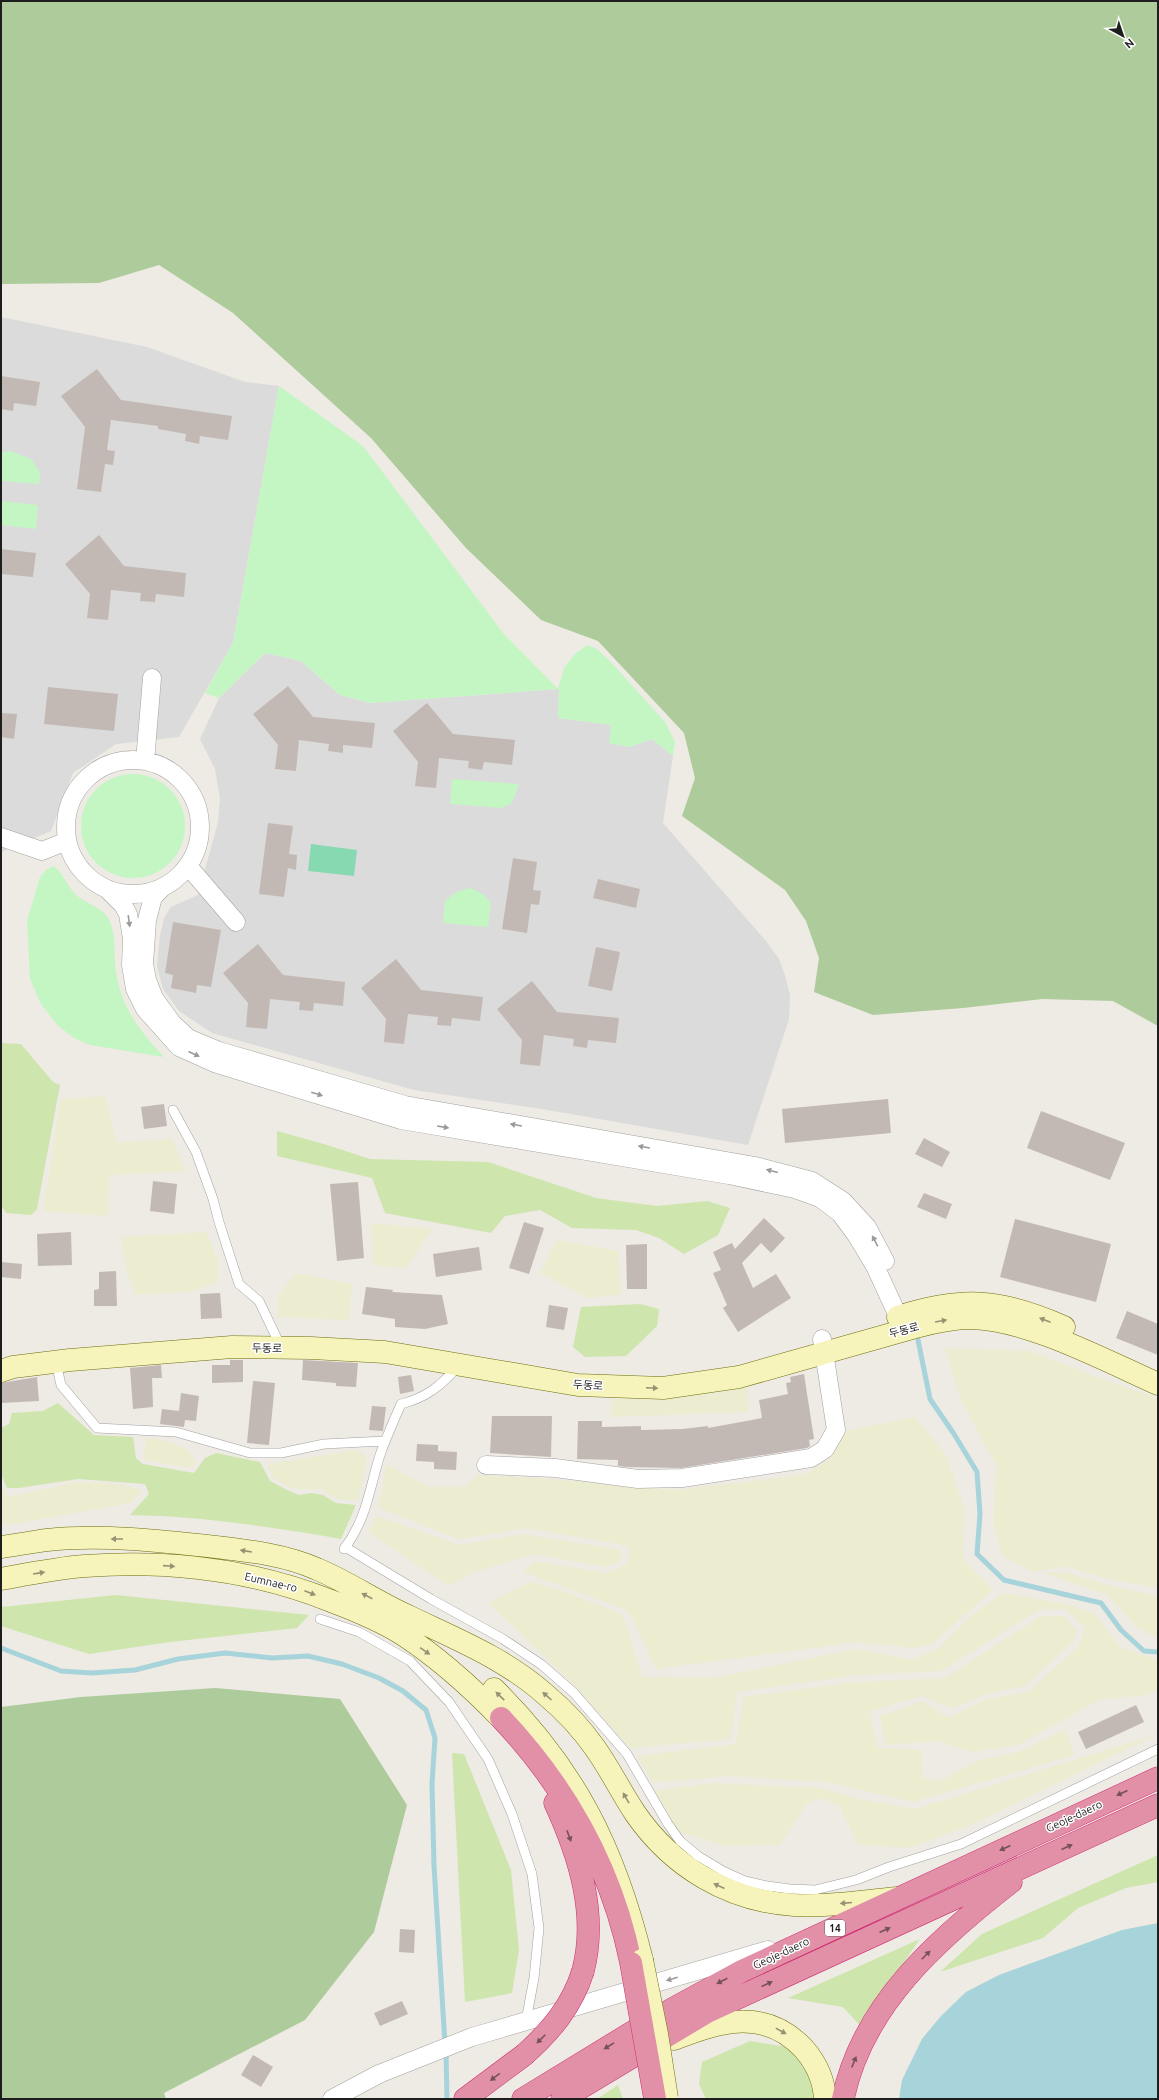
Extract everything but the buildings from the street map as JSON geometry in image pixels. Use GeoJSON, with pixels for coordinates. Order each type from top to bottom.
{"type":"FeatureCollection","features":[{"type":"Feature","properties":{"kind":"highway"},"geometry":{"type":"LineString","coordinates":[[501,1718],[546,1771],[565,1797],[585,1832],[613,1897],[636,1962],[663,2099]]}},
{"type":"Feature","properties":{"kind":"highway"},"geometry":{"type":"LineString","coordinates":[[465,2099],[524,2055],[545,2035],[562,2015],[575,1993],[583,1971],[588,1949],[589,1927],[584,1883],[578,1861],[546,1783],[531,1758],[501,1718]]}},
{"type":"Feature","properties":{"kind":"highway","name":"Geoje-daero"},"geometry":{"type":"LineString","coordinates":[[523,2099],[700,1993],[817,1936],[1158,1778]]}},
{"type":"Feature","properties":{"kind":"highway","name":"Geoje-daero"},"geometry":{"type":"LineString","coordinates":[[562,2099],[707,2012],[1158,1805]]}},
{"type":"Feature","properties":{"kind":"highway"},"geometry":{"type":"LineString","coordinates":[[843,2099],[848,2078],[863,2041],[875,2020],[904,1980],[957,1925],[1041,1859]]}},
{"type":"Feature","properties":{"kind":"street"},"geometry":{"type":"LineString","coordinates":[[145,761],[152,678]]}},
{"type":"Feature","properties":{"kind":"street"},"geometry":{"type":"LineString","coordinates":[[123,760],[145,761],[166,768],[184,782],[196,801],[200,823],[198,846],[188,866],[176,879],[162,888],[153,897],[147,920],[144,964],[146,980],[154,998],[172,1023],[188,1038],[219,1051],[405,1105],[754,1166],[812,1181],[843,1201],[867,1227],[907,1322],[857,1236],[840,1213],[820,1198],[795,1189],[729,1175],[401,1120],[217,1064],[180,1047],[145,1009],[135,989],[128,914],[123,905],[108,890],[89,878],[75,861],[67,841],[66,819],[72,798],[85,780],[102,767],[123,760]]}},
{"type":"Feature","properties":{"kind":"street"},"geometry":{"type":"LineString","coordinates":[[1,838],[42,851],[67,841]]}},
{"type":"Feature","properties":{"kind":"street"},"geometry":{"type":"LineString","coordinates":[[188,866],[236,922]]}},
{"type":"Feature","properties":{"kind":"street"},"geometry":{"type":"LineString","coordinates":[[108,890],[126,894],[144,894],[162,888]]}},
{"type":"Feature","properties":{"kind":"street","name":"두동로"},"geometry":{"type":"LineString","coordinates":[[1,1368],[56,1357],[280,1344],[463,1360],[578,1385],[663,1388],[739,1377],[823,1346],[907,1322],[945,1304],[987,1303],[1025,1312],[1057,1324],[1158,1368]]}},
{"type":"Feature","properties":{"kind":"street","name":"두동로"},"geometry":{"type":"LineString","coordinates":[[907,1322],[958,1318],[993,1320],[1061,1341],[1158,1384]]}},
{"type":"Feature","properties":{"kind":"street"},"geometry":{"type":"LineString","coordinates":[[486,1465],[555,1468],[638,1479],[682,1478],[811,1458],[825,1449],[836,1430],[823,1346]]}},
{"type":"Feature","properties":{"kind":"street"},"geometry":{"type":"LineString","coordinates":[[1,1541],[35,1538],[49,1540]]}},
{"type":"Feature","properties":{"kind":"street"},"geometry":{"type":"LineString","coordinates":[[1,1547],[49,1540],[123,1539],[177,1542],[280,1557],[316,1568],[402,1614],[502,1662],[528,1680],[566,1713],[594,1747],[631,1807],[652,1835],[688,1869],[705,1880],[740,1895],[760,1901],[779,1904],[823,1905],[898,1898]]}},
{"type":"Feature","properties":{"kind":"street","name":"Eumnae-ro"},"geometry":{"type":"LineString","coordinates":[[1,1579],[84,1566],[165,1566],[210,1569],[299,1588],[374,1619],[401,1634],[458,1676],[501,1718]]}},
{"type":"Feature","properties":{"kind":"street"},"geometry":{"type":"LineString","coordinates":[[402,1614],[450,1649],[505,1700],[540,1740],[570,1781],[597,1827],[608,1851],[627,1902],[636,1962]]}},
{"type":"Feature","properties":{"kind":"street"},"geometry":{"type":"LineString","coordinates":[[332,2099],[362,2082],[464,2040],[817,1936]]}},
{"type":"Feature","properties":{"kind":"street"},"geometry":{"type":"LineString","coordinates":[[637,2053],[708,2026],[733,2022],[760,2023],[785,2032],[807,2053],[820,2073],[824,2099]]}},
{"type":"Feature","properties":{"kind":"street"},"geometry":{"type":"LineString","coordinates":[[356,2099],[362,2082]]}},
{"type":"Feature","properties":{"kind":"lane"},"geometry":{"type":"LineString","coordinates":[[173,1110],[196,1152],[213,1199],[239,1284],[260,1302],[280,1344]]}},
{"type":"Feature","properties":{"kind":"lane"},"geometry":{"type":"LineString","coordinates":[[56,1357],[61,1385],[96,1428],[176,1432],[250,1453],[281,1453],[324,1444],[385,1441]]}},
{"type":"Feature","properties":{"kind":"lane"},"geometry":{"type":"LineString","coordinates":[[463,1360],[445,1382],[419,1400],[401,1404],[385,1441],[359,1527],[345,1548],[431,1600],[503,1639],[542,1665],[574,1693],[627,1754],[668,1824],[680,1841],[698,1856],[723,1871],[745,1880],[767,1886],[790,1889],[815,1890],[856,1880],[889,1867],[960,1844],[1158,1749]]}},
{"type":"Feature","properties":{"kind":"lane"},"geometry":{"type":"LineString","coordinates":[[320,1619],[359,1632],[410,1661],[449,1702],[488,1759],[512,1814],[532,1874],[539,1928],[534,1978],[526,2021]]}},
{"type":"Feature","properties":{"kind":"shaded area"},"geometry":{"type":"Polygon","coordinates":[[[1,317],[147,347],[245,382],[279,386],[233,643],[179,737],[116,744],[73,773],[51,831],[1,852],[1,317]]]}},
{"type":"Feature","properties":{"kind":"shaded area"},"geometry":{"type":"Polygon","coordinates":[[[265,653],[301,661],[340,695],[370,703],[559,689],[558,718],[612,725],[609,743],[629,747],[652,739],[673,756],[663,823],[766,941],[779,959],[790,995],[789,1019],[748,1145],[542,1109],[414,1090],[212,1033],[179,1011],[163,989],[157,966],[160,936],[164,918],[171,907],[198,895],[218,822],[220,798],[215,769],[200,739],[219,698],[265,653]]]}},
{"type":"Feature","properties":{"kind":"green space"},"geometry":{"type":"Polygon","coordinates":[[[1,1],[1158,1],[1158,1026],[1113,1001],[1042,999],[963,1008],[873,1015],[814,992],[819,958],[806,921],[785,890],[682,816],[695,778],[684,733],[598,641],[541,620],[466,548],[371,438],[233,313],[159,265],[99,283],[1,284],[1,1]]]}},
{"type":"Feature","properties":{"kind":"green space"},"geometry":{"type":"Polygon","coordinates":[[[279,386],[363,446],[503,633],[558,689],[564,668],[575,654],[587,645],[597,649],[610,661],[665,722],[675,742],[673,756],[652,739],[629,747],[609,743],[611,725],[558,718],[559,689],[370,703],[340,695],[301,661],[265,653],[219,698],[205,693],[233,643],[279,386]]]}},
{"type":"Feature","properties":{"kind":"green space"},"geometry":{"type":"Polygon","coordinates":[[[10,451],[31,459],[40,472],[39,484],[1,481],[1,452],[10,451]]]}},
{"type":"Feature","properties":{"kind":"green space"},"geometry":{"type":"Polygon","coordinates":[[[1,501],[38,505],[36,529],[1,525],[1,501]]]}},
{"type":"Feature","properties":{"kind":"green space"},"geometry":{"type":"Polygon","coordinates":[[[133,774],[153,778],[162,783],[176,797],[181,806],[185,826],[181,846],[176,855],[162,869],[153,874],[133,878],[113,874],[104,869],[90,855],[85,846],[81,826],[85,806],[90,797],[104,783],[113,778],[133,774]]]}},
{"type":"Feature","properties":{"kind":"green space"},"geometry":{"type":"Polygon","coordinates":[[[452,779],[519,784],[512,803],[501,808],[450,804],[452,779]]]}},
{"type":"Feature","properties":{"kind":"green space"},"geometry":{"type":"Polygon","coordinates":[[[311,844],[357,850],[354,876],[308,871],[311,844]]]}},
{"type":"Feature","properties":{"kind":"green space"},"geometry":{"type":"Polygon","coordinates":[[[54,866],[76,895],[102,911],[111,923],[117,977],[120,990],[130,1014],[137,1025],[164,1057],[90,1045],[74,1038],[57,1025],[41,1004],[30,979],[27,921],[40,877],[47,869],[54,866]]]}},
{"type":"Feature","properties":{"kind":"green space"},"geometry":{"type":"Polygon","coordinates":[[[470,888],[483,894],[491,903],[488,927],[443,923],[445,901],[456,892],[470,888]]]}},
{"type":"Feature","properties":{"kind":"green space"},"geometry":{"type":"Polygon","coordinates":[[[1,1043],[21,1044],[53,1082],[60,1085],[37,1209],[31,1215],[6,1213],[1,1205],[1,1043]]]}},
{"type":"Feature","properties":{"kind":"green space"},"geometry":{"type":"Polygon","coordinates":[[[105,1096],[117,1143],[172,1139],[186,1171],[109,1175],[108,1216],[43,1211],[61,1099],[105,1096]]]}},
{"type":"Feature","properties":{"kind":"green space"},"geometry":{"type":"Polygon","coordinates":[[[277,1131],[370,1159],[488,1162],[596,1198],[657,1206],[707,1201],[730,1208],[718,1235],[684,1254],[659,1238],[636,1230],[572,1228],[540,1210],[505,1216],[491,1233],[385,1213],[372,1178],[277,1156],[277,1131]]]}},
{"type":"Feature","properties":{"kind":"green space"},"geometry":{"type":"Polygon","coordinates":[[[371,1223],[432,1229],[406,1268],[373,1265],[371,1223]]]}},
{"type":"Feature","properties":{"kind":"green space"},"geometry":{"type":"Polygon","coordinates":[[[206,1232],[218,1260],[217,1282],[190,1292],[136,1295],[126,1269],[121,1237],[206,1232]]]}},
{"type":"Feature","properties":{"kind":"green space"},"geometry":{"type":"Polygon","coordinates":[[[557,1240],[618,1251],[621,1294],[588,1298],[540,1273],[557,1240]]]}},
{"type":"Feature","properties":{"kind":"green space"},"geometry":{"type":"Polygon","coordinates":[[[296,1273],[352,1284],[349,1320],[278,1317],[278,1296],[296,1273]]]}},
{"type":"Feature","properties":{"kind":"green space"},"geometry":{"type":"Polygon","coordinates":[[[640,1304],[659,1309],[657,1326],[626,1356],[585,1357],[573,1347],[581,1307],[640,1304]]]}},
{"type":"Feature","properties":{"kind":"green space"},"geometry":{"type":"Polygon","coordinates":[[[945,1348],[1030,1351],[1099,1378],[1158,1398],[1158,1588],[1104,1578],[1065,1566],[1033,1572],[1003,1556],[993,1524],[996,1465],[961,1400],[945,1348]]]}},
{"type":"Feature","properties":{"kind":"green space"},"geometry":{"type":"Polygon","coordinates":[[[747,1385],[749,1412],[611,1417],[612,1399],[682,1395],[747,1385]]]}},
{"type":"Feature","properties":{"kind":"green space"},"geometry":{"type":"Polygon","coordinates":[[[58,1403],[94,1435],[133,1437],[136,1458],[143,1464],[194,1473],[205,1458],[216,1453],[260,1462],[270,1481],[299,1495],[312,1493],[323,1495],[336,1503],[356,1505],[341,1539],[236,1523],[182,1517],[130,1515],[149,1494],[145,1484],[78,1479],[19,1488],[7,1488],[1,1474],[1,1428],[9,1424],[12,1413],[43,1411],[58,1403]]]}},
{"type":"Feature","properties":{"kind":"green space"},"geometry":{"type":"Polygon","coordinates":[[[915,1417],[946,1455],[964,1508],[963,1559],[993,1590],[932,1644],[914,1648],[856,1642],[656,1669],[632,1617],[622,1608],[523,1572],[534,1561],[607,1573],[627,1564],[629,1546],[526,1528],[459,1539],[379,1508],[386,1464],[429,1487],[468,1486],[477,1475],[552,1479],[676,1490],[804,1475],[831,1458],[845,1431],[915,1417]]]}},
{"type":"Feature","properties":{"kind":"green space"},"geometry":{"type":"Polygon","coordinates":[[[146,1438],[166,1441],[187,1449],[196,1462],[192,1468],[144,1460],[146,1438]]]}},
{"type":"Feature","properties":{"kind":"green space"},"geometry":{"type":"Polygon","coordinates":[[[358,1450],[367,1458],[358,1500],[340,1500],[320,1489],[293,1489],[273,1478],[267,1464],[358,1450]]]}},
{"type":"Feature","properties":{"kind":"green space"},"geometry":{"type":"Polygon","coordinates":[[[77,1482],[115,1484],[143,1490],[130,1503],[15,1524],[1,1525],[1,1483],[7,1497],[77,1482]]]}},
{"type":"Feature","properties":{"kind":"green space"},"geometry":{"type":"Polygon","coordinates":[[[376,1516],[460,1545],[523,1534],[621,1550],[620,1562],[605,1567],[534,1554],[472,1573],[448,1586],[368,1532],[376,1516]]]}},
{"type":"Feature","properties":{"kind":"green space"},"geometry":{"type":"Polygon","coordinates":[[[1065,1572],[1111,1586],[1158,1596],[1158,1639],[1137,1627],[1107,1595],[1044,1573],[1065,1572]]]}},
{"type":"Feature","properties":{"kind":"green space"},"geometry":{"type":"Polygon","coordinates":[[[531,1582],[569,1593],[623,1615],[642,1677],[713,1678],[857,1649],[913,1660],[940,1647],[968,1618],[1003,1593],[1071,1605],[1095,1614],[1120,1647],[1158,1660],[1158,1690],[1144,1696],[1101,1699],[1018,1745],[971,1752],[937,1741],[885,1745],[880,1716],[923,1701],[948,1718],[987,1699],[1028,1692],[1078,1647],[1085,1628],[1065,1609],[1039,1610],[941,1671],[857,1675],[737,1692],[731,1739],[630,1748],[570,1681],[488,1603],[531,1582]]]}},
{"type":"Feature","properties":{"kind":"green space"},"geometry":{"type":"Polygon","coordinates":[[[116,1595],[309,1615],[297,1628],[170,1642],[89,1654],[1,1626],[1,1607],[116,1595]]]}},
{"type":"Feature","properties":{"kind":"green space"},"geometry":{"type":"Polygon","coordinates":[[[1041,1616],[1063,1616],[1077,1630],[1073,1641],[1026,1686],[989,1693],[953,1708],[922,1696],[870,1711],[878,1748],[922,1750],[923,1778],[940,1781],[980,1760],[1021,1751],[1065,1729],[1075,1755],[913,1802],[826,1782],[728,1776],[653,1783],[637,1756],[736,1744],[743,1697],[856,1682],[945,1678],[1041,1616]]]}},
{"type":"Feature","properties":{"kind":"green space"},"geometry":{"type":"Polygon","coordinates":[[[215,1688],[340,1699],[407,1805],[374,1932],[305,2020],[164,2093],[166,2099],[1,2099],[1,1707],[81,1697],[215,1688]]]}},
{"type":"Feature","properties":{"kind":"green space"},"geometry":{"type":"Polygon","coordinates":[[[1158,1734],[969,1826],[908,1848],[858,1845],[840,1807],[823,1798],[807,1803],[780,1845],[726,1846],[666,1828],[652,1791],[713,1783],[820,1788],[863,1800],[915,1809],[1158,1734]]]}},
{"type":"Feature","properties":{"kind":"green space"},"geometry":{"type":"Polygon","coordinates":[[[452,1753],[464,1754],[511,1870],[519,1950],[512,1993],[465,2002],[452,1753]]]}},
{"type":"Feature","properties":{"kind":"green space"},"geometry":{"type":"Polygon","coordinates":[[[1158,1855],[1158,1882],[1126,1888],[1078,1908],[1043,1938],[940,1972],[982,1934],[1158,1855]]]}},
{"type":"Feature","properties":{"kind":"green space"},"geometry":{"type":"Polygon","coordinates":[[[920,1939],[873,2007],[865,2031],[843,2007],[788,1998],[920,1939]]]}},
{"type":"Feature","properties":{"kind":"green space"},"geometry":{"type":"Polygon","coordinates":[[[750,2041],[788,2047],[817,2075],[818,2099],[706,2099],[699,2084],[702,2062],[750,2041]]]}},
{"type":"Feature","properties":{"kind":"green space"},"geometry":{"type":"Polygon","coordinates":[[[618,2085],[623,2099],[597,2099],[618,2085]]]}},
{"type":"Feature","properties":{"kind":"water"},"geometry":{"type":"Polygon","coordinates":[[[1158,1923],[1158,2099],[899,2099],[902,2080],[922,2039],[941,2016],[966,1992],[999,1975],[1122,1930],[1158,1923]]]}},
{"type":"Feature","properties":{"kind":"waterway"},"geometry":{"type":"LineString","coordinates":[[918,1340],[930,1399],[954,1434],[977,1472],[980,1514],[977,1554],[1004,1580],[1101,1603],[1121,1630],[1144,1651],[1158,1652]]}},
{"type":"Feature","properties":{"kind":"waterway"},"geometry":{"type":"LineString","coordinates":[[1,1648],[61,1671],[92,1673],[135,1670],[178,1659],[225,1653],[272,1658],[308,1656],[342,1664],[379,1678],[403,1691],[426,1710],[435,1738],[432,1784],[434,1866],[445,2044]]}},
{"type":"Feature","properties":{"kind":"waterway"},"geometry":{"type":"LineString","coordinates":[[446,2052],[447,2099]]}}]}
